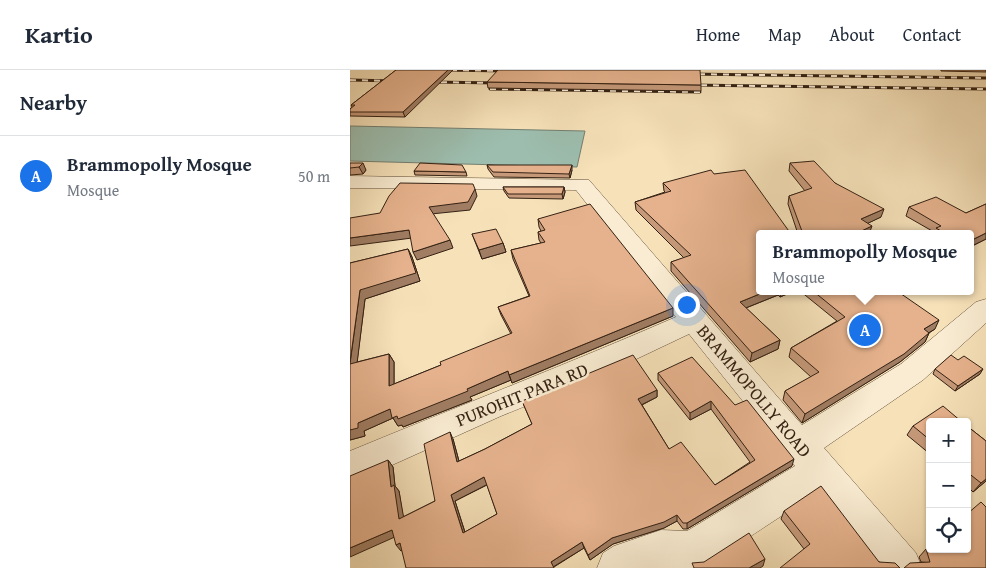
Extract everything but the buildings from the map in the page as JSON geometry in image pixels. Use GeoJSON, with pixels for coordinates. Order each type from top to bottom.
{"type":"FeatureCollection","features":[{"type":"Feature","properties":{"kind":"street","name":"BRAMMOPOLLY ROAD"},"geometry":{"type":"LineString","coordinates":[[350,182],[582,184],[901,568]]}},
{"type":"Feature","properties":{"kind":"street"},"geometry":{"type":"LineString","coordinates":[[618,568],[629,561],[661,550],[691,552],[810,458],[986,308]]}},
{"type":"Feature","properties":{"kind":"street","name":"PUROHIT PARA RD"},"geometry":{"type":"LineString","coordinates":[[350,468],[490,407],[598,364],[694,320]]}},
{"type":"Feature","properties":{"kind":"shaded area"},"geometry":{"type":"Polygon","coordinates":[[[350,126],[585,131],[577,167],[350,161],[350,126]]]}},
{"type":"Feature","properties":{"kind":"railway"},"geometry":{"type":"LineString","coordinates":[[439,70],[512,71]]}},
{"type":"Feature","properties":{"kind":"railway"},"geometry":{"type":"LineString","coordinates":[[687,74],[986,78]]}},
{"type":"Feature","properties":{"kind":"railway"},"geometry":{"type":"LineString","coordinates":[[350,80],[396,81]]}},
{"type":"Feature","properties":{"kind":"railway"},"geometry":{"type":"LineString","coordinates":[[429,82],[501,83]]}},
{"type":"Feature","properties":{"kind":"railway"},"geometry":{"type":"LineString","coordinates":[[689,85],[986,89]]}},
{"type":"Feature","properties":{"kind":"railway"},"geometry":{"type":"LineString","coordinates":[[490,89],[700,92]]}},
{"type":"Feature","properties":{"kind":"place","name":"Brammopolly Mosque"},"geometry":{"type":"Point","coordinates":[865,330]}}]}
